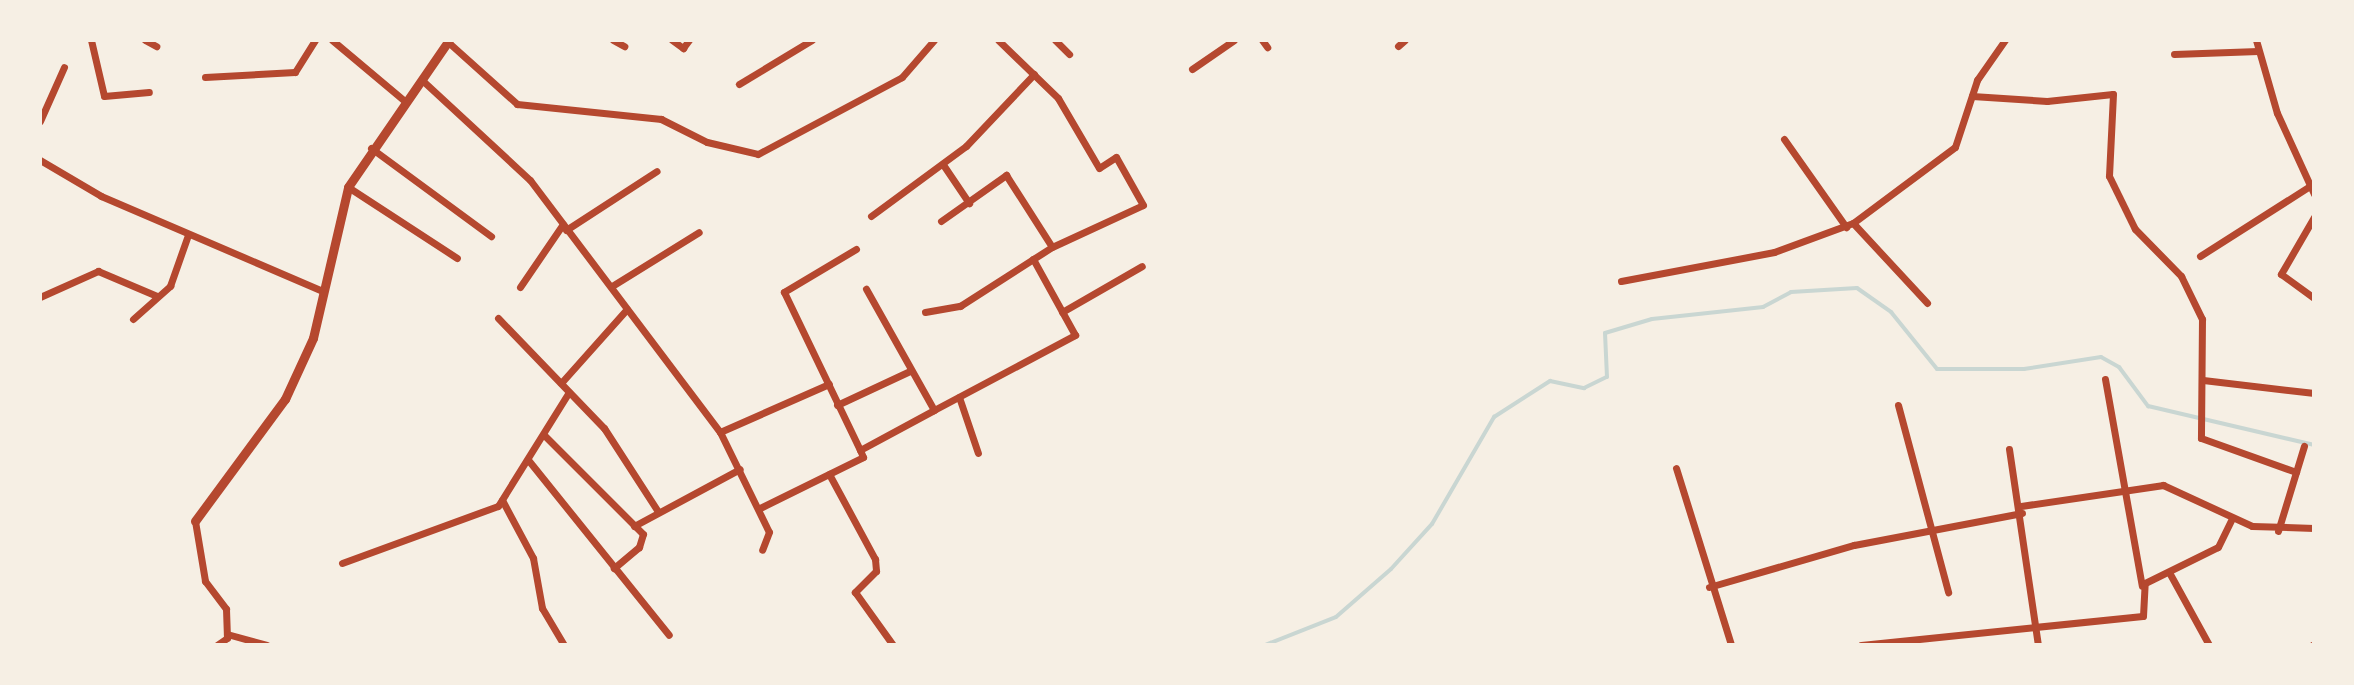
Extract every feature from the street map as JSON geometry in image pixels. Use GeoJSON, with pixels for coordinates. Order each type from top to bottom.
{"type":"FeatureCollection","features":[{"type":"Feature","properties":{"kind":"street"},"geometry":{"type":"LineString","coordinates":[[91,40],[104,96],[149,92]]}},
{"type":"Feature","properties":{"kind":"street"},"geometry":{"type":"LineString","coordinates":[[145,40],[156,46]]}},
{"type":"Feature","properties":{"kind":"street"},"geometry":{"type":"LineString","coordinates":[[205,77],[295,72],[315,40]]}},
{"type":"Feature","properties":{"kind":"street"},"geometry":{"type":"LineString","coordinates":[[332,40],[406,102]]}},
{"type":"Feature","properties":{"kind":"street"},"geometry":{"type":"LineString","coordinates":[[613,40],[624,46]]}},
{"type":"Feature","properties":{"kind":"street"},"geometry":{"type":"LineString","coordinates":[[672,40],[683,48],[689,40]]}},
{"type":"Feature","properties":{"kind":"street"},"geometry":{"type":"LineString","coordinates":[[739,84],[812,40]]}},
{"type":"Feature","properties":{"kind":"street"},"geometry":{"type":"LineString","coordinates":[[217,645],[227,634],[226,609],[205,581],[195,521],[285,399],[313,338],[348,187],[371,148],[423,81],[449,41],[517,104],[661,119],[707,142],[758,154],[889,85],[934,40]]}},
{"type":"Feature","properties":{"kind":"street"},"geometry":{"type":"LineString","coordinates":[[925,312],[960,306],[1052,247],[1143,205],[1116,157],[1099,168],[1058,98],[998,40]]}},
{"type":"Feature","properties":{"kind":"street"},"geometry":{"type":"LineString","coordinates":[[1055,40],[1069,54]]}},
{"type":"Feature","properties":{"kind":"street"},"geometry":{"type":"LineString","coordinates":[[1192,69],[1234,40]]}},
{"type":"Feature","properties":{"kind":"street"},"geometry":{"type":"LineString","coordinates":[[1621,281],[1774,252],[1850,225],[1955,147],[1972,96],[2005,40]]}},
{"type":"Feature","properties":{"kind":"street"},"geometry":{"type":"LineString","coordinates":[[2200,256],[2312,190],[2256,40]]}},
{"type":"Feature","properties":{"kind":"street"},"geometry":{"type":"LineString","coordinates":[[2174,54],[2258,51]]}},
{"type":"Feature","properties":{"kind":"street"},"geometry":{"type":"LineString","coordinates":[[40,121],[64,67]]}},
{"type":"Feature","properties":{"kind":"street"},"geometry":{"type":"LineString","coordinates":[[871,216],[944,166],[1034,74]]}},
{"type":"Feature","properties":{"kind":"street"},"geometry":{"type":"LineString","coordinates":[[423,81],[530,180],[720,432],[760,508],[769,532],[762,550]]}},
{"type":"Feature","properties":{"kind":"street"},"geometry":{"type":"LineString","coordinates":[[1972,96],[2047,101],[2113,94],[2109,176],[2135,229],[2181,276],[2202,319],[2201,425],[2205,444],[2296,472]]}},
{"type":"Feature","properties":{"kind":"street"},"geometry":{"type":"LineString","coordinates":[[1784,139],[1850,225],[1927,303]]}},
{"type":"Feature","properties":{"kind":"street"},"geometry":{"type":"LineString","coordinates":[[371,148],[491,236]]}},
{"type":"Feature","properties":{"kind":"street"},"geometry":{"type":"LineString","coordinates":[[40,160],[188,235],[323,291]]}},
{"type":"Feature","properties":{"kind":"street"},"geometry":{"type":"LineString","coordinates":[[944,166],[969,203]]}},
{"type":"Feature","properties":{"kind":"street"},"geometry":{"type":"LineString","coordinates":[[520,287],[564,227],[657,171]]}},
{"type":"Feature","properties":{"kind":"street"},"geometry":{"type":"LineString","coordinates":[[941,221],[1006,175],[1052,247]]}},
{"type":"Feature","properties":{"kind":"street"},"geometry":{"type":"LineString","coordinates":[[348,187],[457,258]]}},
{"type":"Feature","properties":{"kind":"street"},"geometry":{"type":"LineString","coordinates":[[2314,217],[2310,232],[2281,274],[2314,298]]}},
{"type":"Feature","properties":{"kind":"street"},"geometry":{"type":"LineString","coordinates":[[612,286],[699,232]]}},
{"type":"Feature","properties":{"kind":"street"},"geometry":{"type":"LineString","coordinates":[[133,319],[175,277],[188,235]]}},
{"type":"Feature","properties":{"kind":"street"},"geometry":{"type":"LineString","coordinates":[[760,508],[863,457],[784,292],[856,249]]}},
{"type":"Feature","properties":{"kind":"street"},"geometry":{"type":"LineString","coordinates":[[860,450],[1075,335],[1033,259]]}},
{"type":"Feature","properties":{"kind":"street"},"geometry":{"type":"LineString","coordinates":[[1062,312],[1142,266]]}},
{"type":"Feature","properties":{"kind":"street"},"geometry":{"type":"LineString","coordinates":[[40,297],[98,271],[157,296]]}},
{"type":"Feature","properties":{"kind":"street"},"geometry":{"type":"LineString","coordinates":[[866,289],[934,410]]}},
{"type":"Feature","properties":{"kind":"street"},"geometry":{"type":"LineString","coordinates":[[561,383],[627,309]]}},
{"type":"Feature","properties":{"kind":"street"},"geometry":{"type":"LineString","coordinates":[[498,318],[617,444],[657,510]]}},
{"type":"Feature","properties":{"kind":"street"},"geometry":{"type":"LineString","coordinates":[[837,405],[910,371]]}},
{"type":"Feature","properties":{"kind":"street"},"geometry":{"type":"LineString","coordinates":[[1861,645],[2143,616],[2142,586],[2105,379]]}},
{"type":"Feature","properties":{"kind":"street"},"geometry":{"type":"LineString","coordinates":[[2203,380],[2314,393]]}},
{"type":"Feature","properties":{"kind":"street"},"geometry":{"type":"LineString","coordinates":[[720,432],[829,384]]}},
{"type":"Feature","properties":{"kind":"street"},"geometry":{"type":"LineString","coordinates":[[342,563],[476,517],[502,500],[569,392]]}},
{"type":"Feature","properties":{"kind":"street"},"geometry":{"type":"LineString","coordinates":[[959,397],[978,453]]}},
{"type":"Feature","properties":{"kind":"street"},"geometry":{"type":"LineString","coordinates":[[1898,405],[1948,592]]}},
{"type":"Feature","properties":{"kind":"street"},"geometry":{"type":"LineString","coordinates":[[544,435],[634,526],[644,541],[614,568]]}},
{"type":"Feature","properties":{"kind":"street"},"geometry":{"type":"LineString","coordinates":[[2278,531],[2304,446]]}},
{"type":"Feature","properties":{"kind":"street"},"geometry":{"type":"LineString","coordinates":[[2009,449],[2022,509],[2040,628],[2038,645]]}},
{"type":"Feature","properties":{"kind":"street"},"geometry":{"type":"LineString","coordinates":[[529,461],[669,635]]}},
{"type":"Feature","properties":{"kind":"street"},"geometry":{"type":"LineString","coordinates":[[1676,468],[1709,587],[1731,645]]}},
{"type":"Feature","properties":{"kind":"street"},"geometry":{"type":"LineString","coordinates":[[634,526],[657,510],[740,469]]}},
{"type":"Feature","properties":{"kind":"street"},"geometry":{"type":"LineString","coordinates":[[829,474],[875,559],[876,571],[855,592],[893,645]]}},
{"type":"Feature","properties":{"kind":"street"},"geometry":{"type":"LineString","coordinates":[[1709,587],[1931,528],[2125,489],[2163,485],[2232,518],[2278,531],[2314,528]]}},
{"type":"Feature","properties":{"kind":"street"},"geometry":{"type":"LineString","coordinates":[[502,500],[564,645]]}},
{"type":"Feature","properties":{"kind":"street"},"geometry":{"type":"LineString","coordinates":[[2142,586],[2218,547],[2232,518]]}},
{"type":"Feature","properties":{"kind":"street"},"geometry":{"type":"LineString","coordinates":[[2170,574],[2209,645]]}},
{"type":"Feature","properties":{"kind":"street"},"geometry":{"type":"LineString","coordinates":[[227,634],[267,645]]}},
{"type":"Feature","properties":{"kind":"waterway"},"geometry":{"type":"LineString","coordinates":[[1265,645],[1336,617],[1391,569],[1432,524],[1494,417],[1550,381],[1584,388],[1607,377],[1605,333],[1652,319],[1763,307],[1791,292],[1857,288],[1891,312],[1937,369],[2024,369],[2101,357],[2119,367],[2148,406],[2314,445]]}}]}
